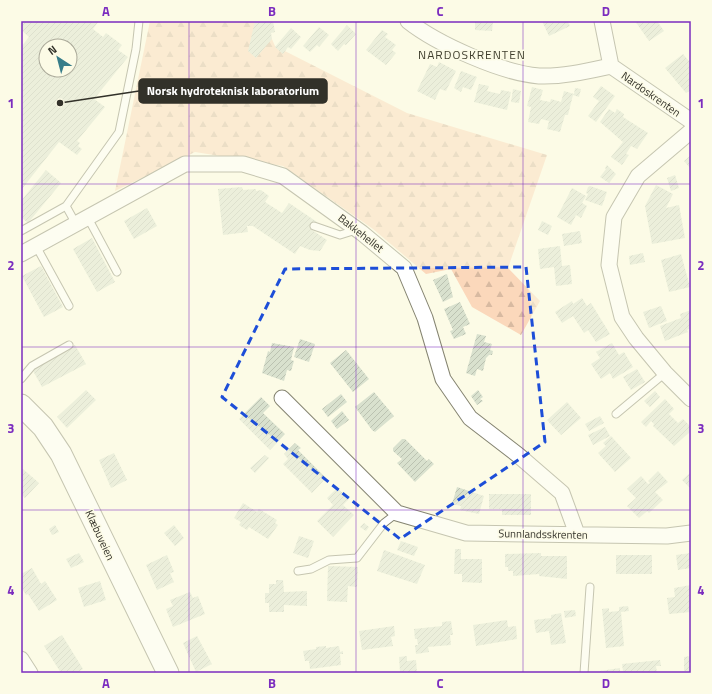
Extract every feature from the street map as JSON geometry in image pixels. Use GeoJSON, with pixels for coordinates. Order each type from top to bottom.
{"type":"FeatureCollection","features":[{"type":"Feature","properties":{"kind":"street","name":"Nardoskrenten"},"geometry":{"type":"LineString","coordinates":[[408,21],[419,30],[451,47],[506,69],[539,76],[572,74],[611,66]]}},
{"type":"Feature","properties":{"kind":"street","name":"Nardoskrenten"},"geometry":{"type":"LineString","coordinates":[[602,21],[611,66],[691,121]]}},
{"type":"Feature","properties":{"kind":"street"},"geometry":{"type":"LineString","coordinates":[[691,131],[638,176],[614,217],[609,265],[622,317],[636,338],[665,373],[691,399]]}},
{"type":"Feature","properties":{"kind":"street","name":"Bakkehellet"},"geometry":{"type":"LineString","coordinates":[[21,254],[185,164],[243,164],[283,176],[357,230],[404,268],[425,318],[443,379],[470,418],[518,455],[562,493],[577,534]]}},
{"type":"Feature","properties":{"kind":"street","name":"Sunnlandsskrenten"},"geometry":{"type":"LineString","coordinates":[[282,398],[397,513],[466,532],[667,536],[691,533]]}},
{"type":"Feature","properties":{"kind":"street","name":"Klæbuveien"},"geometry":{"type":"LineString","coordinates":[[22,409],[44,427],[70,469],[108,554],[168,673]]}},
{"type":"Feature","properties":{"kind":"street"},"geometry":{"type":"LineString","coordinates":[[21,659],[30,673]]}},
{"type":"Feature","properties":{"kind":"lane"},"geometry":{"type":"LineString","coordinates":[[21,231],[66,206],[119,132],[136,49],[139,21]]}},
{"type":"Feature","properties":{"kind":"lane"},"geometry":{"type":"LineString","coordinates":[[66,206],[82,221],[117,272]]}},
{"type":"Feature","properties":{"kind":"lane"},"geometry":{"type":"LineString","coordinates":[[314,226],[340,235],[357,230]]}},
{"type":"Feature","properties":{"kind":"lane"},"geometry":{"type":"LineString","coordinates":[[36,246],[69,306]]}},
{"type":"Feature","properties":{"kind":"lane"},"geometry":{"type":"LineString","coordinates":[[21,379],[32,366],[69,345]]}},
{"type":"Feature","properties":{"kind":"lane"},"geometry":{"type":"LineString","coordinates":[[616,414],[665,373]]}},
{"type":"Feature","properties":{"kind":"lane"},"geometry":{"type":"LineString","coordinates":[[298,571],[311,569],[329,560],[357,558],[384,523],[397,513]]}},
{"type":"Feature","properties":{"kind":"lane"},"geometry":{"type":"LineString","coordinates":[[584,673],[590,587]]}},
{"type":"Feature","properties":{"kind":"highlighted area"},"geometry":{"type":"Polygon","coordinates":[[[526,267],[545,442],[400,539],[222,397],[285,269],[526,267]]]}},
{"type":"Feature","properties":{"kind":"green space"},"geometry":{"type":"Polygon","coordinates":[[[150,21],[264,21],[275,46],[407,113],[547,155],[508,268],[540,301],[521,335],[472,307],[451,269],[426,274],[373,229],[283,166],[195,152],[115,191],[150,21]]]}},
{"type":"Feature","properties":{"kind":"building"},"geometry":{"type":"Polygon","coordinates":[[[21,21],[99,21],[93,29],[103,37],[106,33],[122,45],[118,50],[128,57],[94,99],[105,107],[77,141],[80,143],[78,146],[82,149],[77,155],[59,142],[21,190],[21,47],[29,37],[21,30],[21,21]]]}},
{"type":"Feature","properties":{"kind":"building"},"geometry":{"type":"Polygon","coordinates":[[[255,21],[273,21],[275,32],[271,33],[272,39],[256,58],[248,51],[255,21]]]}},
{"type":"Feature","properties":{"kind":"building"},"geometry":{"type":"Polygon","coordinates":[[[475,21],[493,21],[492,31],[475,30],[475,21]]]}},
{"type":"Feature","properties":{"kind":"building"},"geometry":{"type":"Polygon","coordinates":[[[542,21],[571,21],[568,22],[570,26],[549,36],[542,21]]]}},
{"type":"Feature","properties":{"kind":"building"},"geometry":{"type":"Polygon","coordinates":[[[635,21],[657,21],[664,31],[649,41],[635,21]]]}},
{"type":"Feature","properties":{"kind":"building"},"geometry":{"type":"Polygon","coordinates":[[[347,25],[356,34],[338,51],[331,44],[347,25]]]}},
{"type":"Feature","properties":{"kind":"building"},"geometry":{"type":"Polygon","coordinates":[[[319,27],[329,35],[319,47],[317,45],[310,52],[303,46],[319,27]]]}},
{"type":"Feature","properties":{"kind":"building"},"geometry":{"type":"Polygon","coordinates":[[[291,28],[301,37],[291,49],[288,47],[283,54],[275,47],[291,28]]]}},
{"type":"Feature","properties":{"kind":"building"},"geometry":{"type":"Polygon","coordinates":[[[382,30],[388,34],[385,37],[396,45],[392,50],[396,53],[386,65],[366,50],[382,30]]]}},
{"type":"Feature","properties":{"kind":"building"},"geometry":{"type":"Polygon","coordinates":[[[683,54],[689,61],[691,59],[691,90],[686,93],[665,68],[683,54]]]}},
{"type":"Feature","properties":{"kind":"building"},"geometry":{"type":"Polygon","coordinates":[[[439,62],[456,71],[446,91],[440,89],[435,100],[417,91],[430,64],[437,67],[439,62]]]}},
{"type":"Feature","properties":{"kind":"building"},"geometry":{"type":"Polygon","coordinates":[[[461,71],[477,77],[471,90],[463,87],[461,92],[454,88],[461,71]]]}},
{"type":"Feature","properties":{"kind":"building"},"geometry":{"type":"Polygon","coordinates":[[[479,84],[489,86],[487,91],[500,94],[501,90],[511,92],[507,110],[474,102],[479,84]]]}},
{"type":"Feature","properties":{"kind":"building"},"geometry":{"type":"Polygon","coordinates":[[[601,86],[615,96],[596,122],[588,116],[599,101],[593,97],[601,86]]]}},
{"type":"Feature","properties":{"kind":"building"},"geometry":{"type":"Polygon","coordinates":[[[532,87],[543,90],[540,100],[550,102],[551,99],[561,102],[564,91],[574,94],[575,88],[581,89],[579,97],[573,95],[568,115],[565,115],[560,132],[547,129],[549,121],[541,119],[539,124],[528,122],[531,107],[527,106],[532,87]]]}},
{"type":"Feature","properties":{"kind":"building"},"geometry":{"type":"Polygon","coordinates":[[[513,89],[521,91],[519,103],[511,102],[513,89]]]}},
{"type":"Feature","properties":{"kind":"building"},"geometry":{"type":"Polygon","coordinates":[[[609,109],[615,113],[617,109],[624,114],[623,117],[648,133],[637,149],[631,146],[626,154],[629,155],[622,165],[611,157],[623,142],[600,122],[609,109]]]}},
{"type":"Feature","properties":{"kind":"building"},"geometry":{"type":"Polygon","coordinates":[[[691,155],[691,169],[684,161],[691,155]]]}},
{"type":"Feature","properties":{"kind":"building"},"geometry":{"type":"Polygon","coordinates":[[[607,165],[616,174],[609,183],[600,177],[607,165]]]}},
{"type":"Feature","properties":{"kind":"building"},"geometry":{"type":"Polygon","coordinates":[[[46,170],[61,183],[28,223],[21,217],[21,201],[46,170]]]}},
{"type":"Feature","properties":{"kind":"building"},"geometry":{"type":"Polygon","coordinates":[[[675,175],[679,188],[671,191],[667,178],[675,175]]]}},
{"type":"Feature","properties":{"kind":"building"},"geometry":{"type":"Polygon","coordinates":[[[656,185],[673,194],[666,208],[679,205],[685,238],[652,244],[645,206],[656,185]]]}},
{"type":"Feature","properties":{"kind":"building"},"geometry":{"type":"Polygon","coordinates":[[[590,186],[607,192],[602,206],[585,200],[588,194],[586,193],[588,187],[590,186]]]}},
{"type":"Feature","properties":{"kind":"building"},"geometry":{"type":"Polygon","coordinates":[[[242,187],[243,190],[261,190],[269,196],[265,202],[282,213],[289,203],[317,222],[312,230],[327,240],[320,251],[310,250],[300,246],[295,254],[253,226],[247,226],[248,232],[223,235],[218,189],[242,187]]]}},
{"type":"Feature","properties":{"kind":"building"},"geometry":{"type":"Polygon","coordinates":[[[572,188],[586,196],[582,203],[587,206],[581,218],[576,215],[571,225],[557,217],[572,188]]]}},
{"type":"Feature","properties":{"kind":"building"},"geometry":{"type":"Polygon","coordinates":[[[147,208],[157,226],[134,239],[124,221],[147,208]]]}},
{"type":"Feature","properties":{"kind":"building"},"geometry":{"type":"Polygon","coordinates":[[[542,221],[552,226],[548,235],[538,230],[542,221]]]}},
{"type":"Feature","properties":{"kind":"building"},"geometry":{"type":"Polygon","coordinates":[[[580,231],[582,243],[564,246],[562,234],[580,231]]]}},
{"type":"Feature","properties":{"kind":"building"},"geometry":{"type":"Polygon","coordinates":[[[92,238],[115,282],[97,292],[73,249],[92,238]]]}},
{"type":"Feature","properties":{"kind":"building"},"geometry":{"type":"Polygon","coordinates":[[[560,246],[562,266],[570,265],[572,284],[556,286],[554,267],[540,269],[538,249],[560,246]]]}},
{"type":"Feature","properties":{"kind":"building"},"geometry":{"type":"Polygon","coordinates":[[[643,253],[645,262],[630,265],[629,256],[643,253]]]}},
{"type":"Feature","properties":{"kind":"building"},"geometry":{"type":"Polygon","coordinates":[[[681,254],[690,287],[669,292],[661,260],[681,254]]]}},
{"type":"Feature","properties":{"kind":"building"},"geometry":{"type":"Polygon","coordinates":[[[41,266],[63,307],[44,317],[22,276],[41,266]]]}},
{"type":"Feature","properties":{"kind":"building"},"geometry":{"type":"Polygon","coordinates":[[[447,274],[453,297],[443,302],[433,280],[447,274]]]}},
{"type":"Feature","properties":{"kind":"building"},"geometry":{"type":"Polygon","coordinates":[[[582,298],[587,306],[591,303],[610,334],[596,342],[588,330],[584,333],[573,316],[562,323],[555,312],[572,301],[573,304],[582,298]]]}},
{"type":"Feature","properties":{"kind":"building"},"geometry":{"type":"Polygon","coordinates":[[[460,302],[470,324],[463,327],[466,334],[454,339],[450,331],[453,330],[444,309],[460,302]]]}},
{"type":"Feature","properties":{"kind":"building"},"geometry":{"type":"Polygon","coordinates":[[[661,306],[667,321],[649,328],[643,312],[661,306]]]}},
{"type":"Feature","properties":{"kind":"building"},"geometry":{"type":"Polygon","coordinates":[[[691,310],[691,328],[687,330],[688,332],[665,341],[660,326],[681,318],[680,314],[691,310]]]}},
{"type":"Feature","properties":{"kind":"building"},"geometry":{"type":"Polygon","coordinates":[[[477,334],[486,336],[484,342],[492,344],[490,350],[493,351],[492,355],[489,355],[486,358],[483,371],[477,369],[475,376],[466,373],[477,334]]]}},
{"type":"Feature","properties":{"kind":"building"},"geometry":{"type":"Polygon","coordinates":[[[300,339],[315,344],[309,362],[294,357],[300,339]]]}},
{"type":"Feature","properties":{"kind":"building"},"geometry":{"type":"Polygon","coordinates":[[[272,343],[294,347],[291,360],[294,361],[291,371],[287,370],[284,381],[262,373],[268,351],[270,352],[272,343]]]}},
{"type":"Feature","properties":{"kind":"building"},"geometry":{"type":"Polygon","coordinates":[[[612,343],[619,355],[624,352],[633,367],[613,379],[610,373],[601,379],[591,364],[600,358],[596,352],[612,343]]]}},
{"type":"Feature","properties":{"kind":"building"},"geometry":{"type":"Polygon","coordinates":[[[75,345],[86,364],[42,387],[32,369],[75,345]]]}},
{"type":"Feature","properties":{"kind":"building"},"geometry":{"type":"Polygon","coordinates":[[[346,350],[369,379],[353,392],[330,363],[346,350]]]}},
{"type":"Feature","properties":{"kind":"building"},"geometry":{"type":"Polygon","coordinates":[[[637,369],[645,382],[631,390],[623,377],[637,369]]]}},
{"type":"Feature","properties":{"kind":"building"},"geometry":{"type":"Polygon","coordinates":[[[86,390],[96,400],[67,428],[57,417],[86,390]]]}},
{"type":"Feature","properties":{"kind":"building"},"geometry":{"type":"Polygon","coordinates":[[[478,390],[483,397],[480,399],[483,401],[477,405],[471,396],[478,390]]]}},
{"type":"Feature","properties":{"kind":"building"},"geometry":{"type":"Polygon","coordinates":[[[655,391],[660,397],[650,407],[644,401],[655,391]]]}},
{"type":"Feature","properties":{"kind":"building"},"geometry":{"type":"Polygon","coordinates":[[[374,392],[394,416],[375,432],[355,407],[374,392]]]}},
{"type":"Feature","properties":{"kind":"building"},"geometry":{"type":"Polygon","coordinates":[[[341,394],[347,402],[328,417],[322,409],[341,394]]]}},
{"type":"Feature","properties":{"kind":"building"},"geometry":{"type":"Polygon","coordinates":[[[261,397],[270,406],[263,413],[285,434],[270,450],[239,419],[261,397]]]}},
{"type":"Feature","properties":{"kind":"building"},"geometry":{"type":"Polygon","coordinates":[[[665,399],[674,409],[669,414],[678,423],[683,419],[691,427],[691,431],[674,446],[653,426],[654,424],[651,421],[646,427],[641,422],[665,399]]]}},
{"type":"Feature","properties":{"kind":"building"},"geometry":{"type":"Polygon","coordinates":[[[567,402],[581,418],[561,435],[547,420],[567,402]]]}},
{"type":"Feature","properties":{"kind":"building"},"geometry":{"type":"Polygon","coordinates":[[[342,411],[349,420],[337,429],[331,421],[342,411]]]}},
{"type":"Feature","properties":{"kind":"building"},"geometry":{"type":"Polygon","coordinates":[[[600,416],[604,423],[589,431],[585,424],[600,416]]]}},
{"type":"Feature","properties":{"kind":"building"},"geometry":{"type":"Polygon","coordinates":[[[605,427],[610,436],[593,445],[588,435],[605,427]]]}},
{"type":"Feature","properties":{"kind":"building"},"geometry":{"type":"Polygon","coordinates":[[[611,436],[631,458],[615,472],[598,453],[606,446],[603,443],[611,436]]]}},
{"type":"Feature","properties":{"kind":"building"},"geometry":{"type":"Polygon","coordinates":[[[402,439],[405,439],[427,461],[429,459],[434,464],[415,482],[397,463],[402,459],[393,451],[393,448],[402,439]]]}},
{"type":"Feature","properties":{"kind":"building"},"geometry":{"type":"Polygon","coordinates":[[[295,443],[301,448],[298,450],[326,478],[312,493],[283,464],[288,459],[284,454],[295,443]]]}},
{"type":"Feature","properties":{"kind":"building"},"geometry":{"type":"Polygon","coordinates":[[[114,453],[127,480],[111,488],[99,460],[114,453]]]}},
{"type":"Feature","properties":{"kind":"building"},"geometry":{"type":"Polygon","coordinates":[[[265,455],[269,458],[255,473],[250,468],[265,455]]]}},
{"type":"Feature","properties":{"kind":"building"},"geometry":{"type":"Polygon","coordinates":[[[23,469],[39,483],[25,498],[21,494],[21,471],[23,469]]]}},
{"type":"Feature","properties":{"kind":"building"},"geometry":{"type":"Polygon","coordinates":[[[658,471],[668,482],[655,492],[663,500],[649,513],[647,511],[639,518],[627,506],[636,498],[627,489],[641,476],[648,484],[650,483],[648,481],[658,471]]]}},
{"type":"Feature","properties":{"kind":"building"},"geometry":{"type":"Polygon","coordinates":[[[691,472],[691,489],[682,480],[691,472]]]}},
{"type":"Feature","properties":{"kind":"building"},"geometry":{"type":"Polygon","coordinates":[[[457,487],[484,496],[479,514],[460,510],[461,506],[452,504],[457,487]]]}},
{"type":"Feature","properties":{"kind":"building"},"geometry":{"type":"Polygon","coordinates":[[[337,488],[349,499],[343,505],[354,515],[333,537],[317,521],[333,505],[327,498],[337,488]]]}},
{"type":"Feature","properties":{"kind":"building"},"geometry":{"type":"Polygon","coordinates":[[[489,494],[531,494],[531,515],[502,515],[502,509],[489,509],[489,494]]]}},
{"type":"Feature","properties":{"kind":"building"},"geometry":{"type":"Polygon","coordinates":[[[243,503],[257,512],[259,509],[277,520],[275,523],[278,525],[268,539],[249,527],[247,530],[239,525],[241,522],[234,518],[243,503]]]}},
{"type":"Feature","properties":{"kind":"building"},"geometry":{"type":"Polygon","coordinates":[[[364,523],[369,527],[366,531],[360,527],[364,523]]]}},
{"type":"Feature","properties":{"kind":"building"},"geometry":{"type":"Polygon","coordinates":[[[55,525],[59,532],[52,535],[49,529],[55,525]]]}},
{"type":"Feature","properties":{"kind":"building"},"geometry":{"type":"Polygon","coordinates":[[[174,525],[184,538],[175,546],[164,533],[174,525]]]}},
{"type":"Feature","properties":{"kind":"building"},"geometry":{"type":"Polygon","coordinates":[[[299,536],[314,541],[308,558],[293,553],[299,536]]]}},
{"type":"Feature","properties":{"kind":"building"},"geometry":{"type":"Polygon","coordinates":[[[401,541],[418,547],[414,556],[397,550],[401,541]]]}},
{"type":"Feature","properties":{"kind":"building"},"geometry":{"type":"Polygon","coordinates":[[[455,549],[461,549],[461,559],[482,559],[482,583],[462,582],[462,574],[454,574],[455,549]]]}},
{"type":"Feature","properties":{"kind":"building"},"geometry":{"type":"Polygon","coordinates":[[[384,550],[425,565],[417,584],[377,571],[384,550]]]}},
{"type":"Feature","properties":{"kind":"building"},"geometry":{"type":"Polygon","coordinates":[[[79,553],[84,562],[71,568],[66,559],[79,553]]]}},
{"type":"Feature","properties":{"kind":"building"},"geometry":{"type":"Polygon","coordinates":[[[541,553],[541,556],[567,556],[567,579],[539,576],[539,574],[513,576],[513,571],[508,571],[508,567],[505,567],[505,554],[541,553]]]}},
{"type":"Feature","properties":{"kind":"building"},"geometry":{"type":"Polygon","coordinates":[[[691,553],[691,568],[678,570],[676,555],[691,553]]]}},
{"type":"Feature","properties":{"kind":"building"},"geometry":{"type":"Polygon","coordinates":[[[167,555],[174,572],[170,573],[174,582],[157,590],[146,565],[167,555]]]}},
{"type":"Feature","properties":{"kind":"building"},"geometry":{"type":"Polygon","coordinates":[[[616,555],[652,555],[652,574],[616,574],[616,555]]]}},
{"type":"Feature","properties":{"kind":"building"},"geometry":{"type":"Polygon","coordinates":[[[328,566],[358,567],[357,587],[348,586],[347,602],[327,601],[328,566]]]}},
{"type":"Feature","properties":{"kind":"building"},"geometry":{"type":"Polygon","coordinates":[[[32,568],[41,584],[45,581],[57,600],[39,611],[28,594],[26,595],[21,587],[21,574],[32,568]]]}},
{"type":"Feature","properties":{"kind":"building"},"geometry":{"type":"Polygon","coordinates":[[[276,580],[283,580],[284,592],[307,591],[307,606],[284,605],[284,612],[269,612],[269,603],[265,603],[265,593],[269,593],[269,584],[276,584],[276,580]]]}},
{"type":"Feature","properties":{"kind":"building"},"geometry":{"type":"Polygon","coordinates":[[[100,581],[106,600],[84,607],[78,588],[100,581]]]}},
{"type":"Feature","properties":{"kind":"building"},"geometry":{"type":"Polygon","coordinates":[[[691,585],[691,612],[669,614],[667,598],[675,597],[674,588],[691,585]]]}},
{"type":"Feature","properties":{"kind":"building"},"geometry":{"type":"Polygon","coordinates":[[[190,592],[193,598],[198,596],[205,614],[173,627],[166,609],[173,606],[170,600],[190,592]]]}},
{"type":"Feature","properties":{"kind":"building"},"geometry":{"type":"Polygon","coordinates":[[[628,606],[629,611],[621,612],[624,646],[606,648],[602,609],[609,608],[609,612],[619,611],[619,607],[628,606]]]}},
{"type":"Feature","properties":{"kind":"building"},"geometry":{"type":"Polygon","coordinates":[[[575,610],[576,616],[565,618],[564,611],[575,610]]]}},
{"type":"Feature","properties":{"kind":"building"},"geometry":{"type":"Polygon","coordinates":[[[561,613],[566,643],[551,645],[549,631],[536,633],[534,620],[551,618],[551,615],[561,613]]]}},
{"type":"Feature","properties":{"kind":"building"},"geometry":{"type":"Polygon","coordinates":[[[507,620],[508,627],[516,626],[517,639],[476,646],[473,625],[507,620]]]}},
{"type":"Feature","properties":{"kind":"building"},"geometry":{"type":"Polygon","coordinates":[[[451,621],[453,635],[450,635],[451,645],[428,647],[429,652],[416,654],[415,645],[418,645],[417,639],[415,639],[414,629],[442,626],[442,622],[451,621]]]}},
{"type":"Feature","properties":{"kind":"building"},"geometry":{"type":"Polygon","coordinates":[[[394,626],[395,636],[391,637],[393,646],[362,650],[359,631],[394,626]]]}},
{"type":"Feature","properties":{"kind":"building"},"geometry":{"type":"Polygon","coordinates":[[[62,635],[83,669],[76,673],[61,673],[44,646],[62,635]]]}},
{"type":"Feature","properties":{"kind":"building"},"geometry":{"type":"Polygon","coordinates":[[[197,636],[212,664],[196,672],[183,643],[197,636]]]}},
{"type":"Feature","properties":{"kind":"building"},"geometry":{"type":"Polygon","coordinates":[[[326,646],[326,648],[339,646],[340,652],[343,651],[343,654],[340,654],[341,665],[310,669],[309,661],[305,661],[303,651],[326,646]]]}},
{"type":"Feature","properties":{"kind":"building"},"geometry":{"type":"Polygon","coordinates":[[[407,656],[407,661],[416,660],[417,673],[408,673],[408,671],[400,672],[399,657],[407,656]]]}},
{"type":"Feature","properties":{"kind":"building"},"geometry":{"type":"Polygon","coordinates":[[[691,656],[691,673],[688,673],[688,671],[684,671],[684,657],[691,656]]]}},
{"type":"Feature","properties":{"kind":"building"},"geometry":{"type":"Polygon","coordinates":[[[660,660],[661,666],[656,666],[657,673],[600,673],[600,671],[620,668],[620,671],[623,671],[622,664],[660,660]]]}},
{"type":"Feature","properties":{"kind":"place","name":"Norsk hydroteknisk laboratorium"},"geometry":{"type":"Point","coordinates":[60,103]}},
{"type":"Feature","properties":{"kind":"district","name":"NARDOSKRENTEN"},"geometry":{"type":"Point","coordinates":[472,54]}}]}
